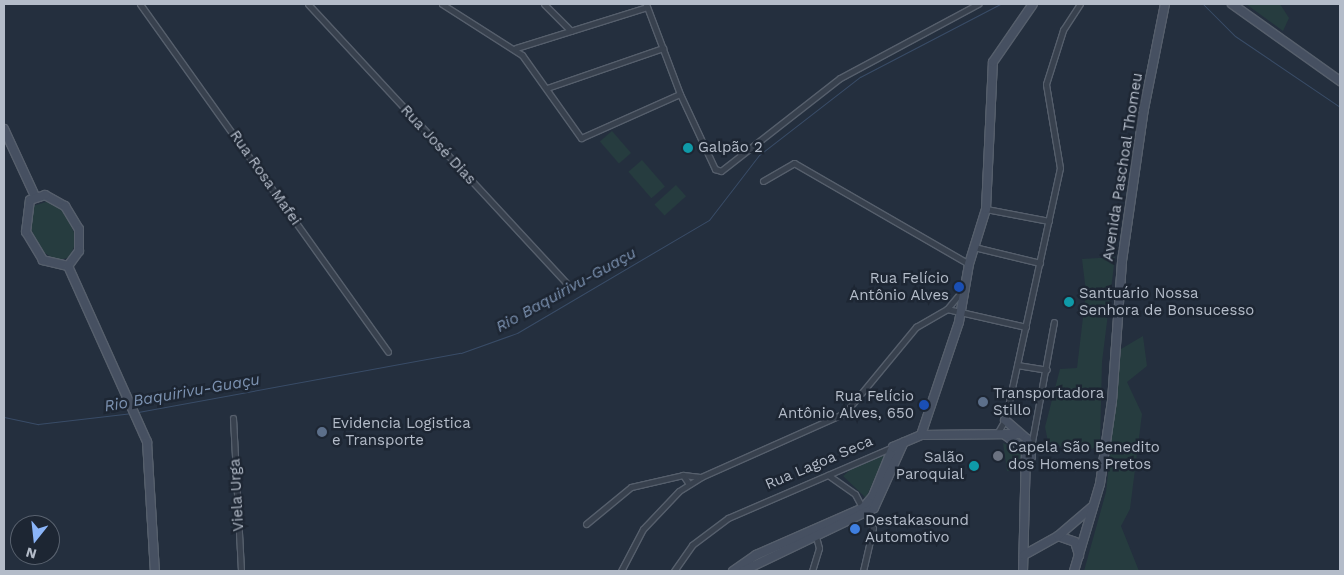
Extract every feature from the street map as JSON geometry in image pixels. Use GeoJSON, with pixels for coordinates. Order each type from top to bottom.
{"type":"FeatureCollection","features":[{"type":"Feature","properties":{"kind":"main road"},"geometry":{"type":"LineString","coordinates":[[921,435],[961,313],[969,264],[986,209],[994,62],[1033,4]]}},
{"type":"Feature","properties":{"kind":"main road"},"geometry":{"type":"LineString","coordinates":[[1232,4],[1340,81]]}},
{"type":"Feature","properties":{"kind":"main road","name":"Avenida Paschoal Thomeu"},"geometry":{"type":"LineString","coordinates":[[1074,571],[1095,503],[1112,401],[1122,261],[1163,6]]}},
{"type":"Feature","properties":{"kind":"main road"},"geometry":{"type":"LineString","coordinates":[[4,128],[35,196]]}},
{"type":"Feature","properties":{"kind":"main road"},"geometry":{"type":"LineString","coordinates":[[35,196],[60,201],[76,224],[81,244],[68,266]]}},
{"type":"Feature","properties":{"kind":"main road"},"geometry":{"type":"LineString","coordinates":[[35,196],[25,216],[33,247],[51,265],[68,266]]}},
{"type":"Feature","properties":{"kind":"main road"},"geometry":{"type":"LineString","coordinates":[[68,266],[150,458],[156,571]]}},
{"type":"Feature","properties":{"kind":"main road"},"geometry":{"type":"LineString","coordinates":[[1005,420],[1031,448],[1028,464],[1023,571]]}},
{"type":"Feature","properties":{"kind":"main road"},"geometry":{"type":"LineString","coordinates":[[998,432],[1022,445],[1028,464]]}},
{"type":"Feature","properties":{"kind":"main road","name":"Rua Lagoa Seca"},"geometry":{"type":"LineString","coordinates":[[893,446],[921,435],[998,432],[1019,434]]}},
{"type":"Feature","properties":{"kind":"main road"},"geometry":{"type":"LineString","coordinates":[[733,571],[816,537],[865,511],[880,500],[904,442]]}},
{"type":"Feature","properties":{"kind":"main road"},"geometry":{"type":"LineString","coordinates":[[743,571],[751,565],[865,511],[893,446]]}},
{"type":"Feature","properties":{"kind":"main road"},"geometry":{"type":"LineString","coordinates":[[1024,555],[1058,536],[1095,503]]}},
{"type":"Feature","properties":{"kind":"main road"},"geometry":{"type":"LineString","coordinates":[[1058,536],[1075,542],[1079,557]]}},
{"type":"Feature","properties":{"kind":"street","name":"Rua Rosa Mafei"},"geometry":{"type":"LineString","coordinates":[[140,4],[388,352]]}},
{"type":"Feature","properties":{"kind":"street","name":"Rua José Dias"},"geometry":{"type":"LineString","coordinates":[[308,4],[569,286]]}},
{"type":"Feature","properties":{"kind":"street"},"geometry":{"type":"LineString","coordinates":[[442,4],[516,48],[547,88],[581,138],[680,94]]}},
{"type":"Feature","properties":{"kind":"street"},"geometry":{"type":"LineString","coordinates":[[544,4],[571,31]]}},
{"type":"Feature","properties":{"kind":"street"},"geometry":{"type":"LineString","coordinates":[[516,48],[647,5],[680,94],[715,169],[721,171],[840,78],[978,4]]}},
{"type":"Feature","properties":{"kind":"street"},"geometry":{"type":"LineString","coordinates":[[998,432],[1005,420],[1018,365],[1060,161],[1046,84],[1063,30],[1080,4]]}},
{"type":"Feature","properties":{"kind":"street"},"geometry":{"type":"LineString","coordinates":[[547,88],[663,48]]}},
{"type":"Feature","properties":{"kind":"street"},"geometry":{"type":"LineString","coordinates":[[763,181],[794,163],[969,264]]}},
{"type":"Feature","properties":{"kind":"street"},"geometry":{"type":"LineString","coordinates":[[986,209],[1049,221]]}},
{"type":"Feature","properties":{"kind":"street"},"geometry":{"type":"LineString","coordinates":[[974,247],[1040,263]]}},
{"type":"Feature","properties":{"kind":"street"},"geometry":{"type":"LineString","coordinates":[[621,571],[643,529],[689,484],[845,413],[916,327],[947,309],[964,289]]}},
{"type":"Feature","properties":{"kind":"street"},"geometry":{"type":"LineString","coordinates":[[947,309],[1026,327]]}},
{"type":"Feature","properties":{"kind":"street"},"geometry":{"type":"LineString","coordinates":[[1031,448],[1033,426],[1046,370],[1054,322]]}},
{"type":"Feature","properties":{"kind":"street"},"geometry":{"type":"LineString","coordinates":[[1018,365],[1046,370]]}},
{"type":"Feature","properties":{"kind":"street","name":"Viela Urga"},"geometry":{"type":"LineString","coordinates":[[233,418],[241,571]]}},
{"type":"Feature","properties":{"kind":"street"},"geometry":{"type":"LineString","coordinates":[[1019,434],[1033,426]]}},
{"type":"Feature","properties":{"kind":"street","name":"Rua Lagoa Seca"},"geometry":{"type":"LineString","coordinates":[[674,571],[692,545],[714,526],[893,446]]}},
{"type":"Feature","properties":{"kind":"street"},"geometry":{"type":"LineString","coordinates":[[586,524],[631,487],[683,475],[701,477]]}},
{"type":"Feature","properties":{"kind":"street"},"geometry":{"type":"LineString","coordinates":[[683,475],[689,484]]}},
{"type":"Feature","properties":{"kind":"street"},"geometry":{"type":"LineString","coordinates":[[828,475],[851,490],[865,511],[873,534],[863,571]]}},
{"type":"Feature","properties":{"kind":"street"},"geometry":{"type":"LineString","coordinates":[[812,571],[819,548],[816,537]]}},
{"type":"Feature","properties":{"kind":"green space"},"geometry":{"type":"Polygon","coordinates":[[[1246,4],[1280,4],[1289,18],[1283,31],[1246,4]]]}},
{"type":"Feature","properties":{"kind":"green space"},"geometry":{"type":"Polygon","coordinates":[[[612,131],[631,153],[619,163],[600,141],[612,131]]]}},
{"type":"Feature","properties":{"kind":"green space"},"geometry":{"type":"Polygon","coordinates":[[[642,160],[665,186],[651,198],[628,172],[642,160]]]}},
{"type":"Feature","properties":{"kind":"green space"},"geometry":{"type":"Polygon","coordinates":[[[676,185],[686,196],[664,216],[654,204],[676,185]]]}},
{"type":"Feature","properties":{"kind":"green space"},"geometry":{"type":"Polygon","coordinates":[[[49,201],[63,209],[77,239],[70,257],[57,261],[39,249],[29,223],[33,206],[49,201]]]}},
{"type":"Feature","properties":{"kind":"green space"},"geometry":{"type":"Polygon","coordinates":[[[1115,257],[1102,362],[1100,445],[1083,453],[1048,442],[1045,427],[1060,369],[1077,368],[1086,292],[1082,259],[1115,257]]]}},
{"type":"Feature","properties":{"kind":"green space"},"geometry":{"type":"Polygon","coordinates":[[[1143,336],[1147,366],[1127,382],[1142,414],[1130,509],[1121,526],[1139,571],[1084,571],[1106,492],[1121,349],[1143,336]]]}},
{"type":"Feature","properties":{"kind":"green space"},"geometry":{"type":"Polygon","coordinates":[[[1003,443],[1021,451],[1020,470],[1007,471],[1003,443]]]}},
{"type":"Feature","properties":{"kind":"green space"},"geometry":{"type":"Polygon","coordinates":[[[885,455],[866,498],[843,476],[850,470],[885,455]]]}},
{"type":"Feature","properties":{"kind":"waterway","name":"Rio Baquirivu-Guaçu"},"geometry":{"type":"LineString","coordinates":[[138,412],[461,353],[517,333],[709,220],[759,155],[860,77],[1000,4]]}},
{"type":"Feature","properties":{"kind":"waterway","name":"Rio Baquirivu-Guaçu"},"geometry":{"type":"LineString","coordinates":[[1203,4],[1235,36],[1340,107]]}},
{"type":"Feature","properties":{"kind":"waterway","name":"Rio Baquirivu-Guaçu"},"geometry":{"type":"LineString","coordinates":[[4,417],[38,424],[132,413]]}},
{"type":"Feature","properties":{"kind":"place","name":"Galpão 2"},"geometry":{"type":"Point","coordinates":[688,148]}},
{"type":"Feature","properties":{"kind":"place","name":"Rua Felício Antônio Alves"},"geometry":{"type":"Point","coordinates":[959,287]}},
{"type":"Feature","properties":{"kind":"place","name":"Santuário Nossa Senhora de Bonsucesso"},"geometry":{"type":"Point","coordinates":[1069,302]}},
{"type":"Feature","properties":{"kind":"place","name":"Transportadora Stillo"},"geometry":{"type":"Point","coordinates":[983,402]}},
{"type":"Feature","properties":{"kind":"place","name":"Rua Felício Antônio Alves, 650"},"geometry":{"type":"Point","coordinates":[924,405]}},
{"type":"Feature","properties":{"kind":"place","name":"Evidencia Logistica e Transporte"},"geometry":{"type":"Point","coordinates":[322,432]}},
{"type":"Feature","properties":{"kind":"place","name":"Capela São Benedito dos Homens Pretos"},"geometry":{"type":"Point","coordinates":[998,456]}},
{"type":"Feature","properties":{"kind":"place","name":"Salão Paroquial"},"geometry":{"type":"Point","coordinates":[974,466]}},
{"type":"Feature","properties":{"kind":"place","name":"Destakasound Automotivo"},"geometry":{"type":"Point","coordinates":[855,529]}}]}
